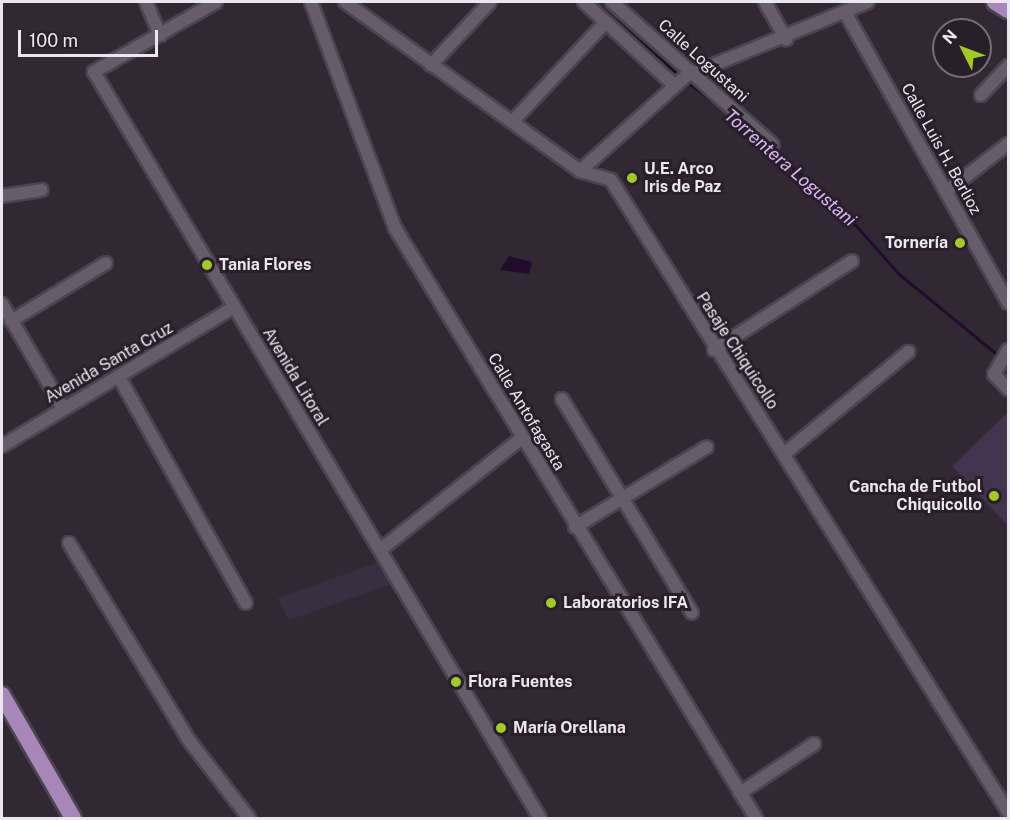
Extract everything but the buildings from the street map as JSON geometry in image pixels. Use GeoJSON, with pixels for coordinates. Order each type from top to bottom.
{"type":"FeatureCollection","features":[{"type":"Feature","properties":{"kind":"main road"},"geometry":{"type":"LineString","coordinates":[[995,2],[1008,10]]}},
{"type":"Feature","properties":{"kind":"main road"},"geometry":{"type":"LineString","coordinates":[[2,695],[73,819]]}},
{"type":"Feature","properties":{"kind":"street"},"geometry":{"type":"LineString","coordinates":[[146,2],[160,34]]}},
{"type":"Feature","properties":{"kind":"street","name":"Avenida Litoral"},"geometry":{"type":"LineString","coordinates":[[216,2],[94,72],[540,819]]}},
{"type":"Feature","properties":{"kind":"street","name":"Calle Antofagasta"},"geometry":{"type":"LineString","coordinates":[[311,2],[395,228],[575,527],[756,819]]}},
{"type":"Feature","properties":{"kind":"street","name":"Pasaje Chiquicollo"},"geometry":{"type":"LineString","coordinates":[[345,2],[580,171],[611,180],[714,350],[784,454],[1008,812]]}},
{"type":"Feature","properties":{"kind":"street"},"geometry":{"type":"LineString","coordinates":[[431,65],[490,2]]}},
{"type":"Feature","properties":{"kind":"street","name":"Calle Logustani"},"geometry":{"type":"LineString","coordinates":[[584,2],[606,22],[773,145]]}},
{"type":"Feature","properties":{"kind":"street","name":"Calle Logustani"},"geometry":{"type":"LineString","coordinates":[[612,2],[683,79]]}},
{"type":"Feature","properties":{"kind":"street"},"geometry":{"type":"LineString","coordinates":[[765,2],[786,39]]}},
{"type":"Feature","properties":{"kind":"street"},"geometry":{"type":"LineString","coordinates":[[580,171],[683,79],[786,39],[868,2]]}},
{"type":"Feature","properties":{"kind":"street","name":"Calle Luis H. Berlioz"},"geometry":{"type":"LineString","coordinates":[[845,12],[1008,303]]}},
{"type":"Feature","properties":{"kind":"street"},"geometry":{"type":"LineString","coordinates":[[512,122],[606,22]]}},
{"type":"Feature","properties":{"kind":"street"},"geometry":{"type":"LineString","coordinates":[[981,96],[1008,66]]}},
{"type":"Feature","properties":{"kind":"street"},"geometry":{"type":"LineString","coordinates":[[947,191],[1008,144]]}},
{"type":"Feature","properties":{"kind":"street"},"geometry":{"type":"LineString","coordinates":[[2,196],[42,190]]}},
{"type":"Feature","properties":{"kind":"street"},"geometry":{"type":"LineString","coordinates":[[714,350],[852,261]]}},
{"type":"Feature","properties":{"kind":"street"},"geometry":{"type":"LineString","coordinates":[[11,321],[106,263]]}},
{"type":"Feature","properties":{"kind":"street"},"geometry":{"type":"LineString","coordinates":[[2,304],[63,408]]}},
{"type":"Feature","properties":{"kind":"street","name":"Avenida Santa Cruz"},"geometry":{"type":"LineString","coordinates":[[2,446],[234,308]]}},
{"type":"Feature","properties":{"kind":"street"},"geometry":{"type":"LineString","coordinates":[[784,454],[908,352]]}},
{"type":"Feature","properties":{"kind":"street"},"geometry":{"type":"LineString","coordinates":[[1004,356],[994,374],[1008,389]]}},
{"type":"Feature","properties":{"kind":"street"},"geometry":{"type":"LineString","coordinates":[[119,377],[246,603]]}},
{"type":"Feature","properties":{"kind":"street"},"geometry":{"type":"LineString","coordinates":[[562,399],[692,613]]}},
{"type":"Feature","properties":{"kind":"street"},"geometry":{"type":"LineString","coordinates":[[380,550],[522,438]]}},
{"type":"Feature","properties":{"kind":"street"},"geometry":{"type":"LineString","coordinates":[[575,527],[707,447]]}},
{"type":"Feature","properties":{"kind":"street"},"geometry":{"type":"LineString","coordinates":[[69,543],[188,739],[249,819]]}},
{"type":"Feature","properties":{"kind":"street"},"geometry":{"type":"LineString","coordinates":[[740,793],[814,744]]}},
{"type":"Feature","properties":{"kind":"shaded area"},"geometry":{"type":"Polygon","coordinates":[[[509,256],[532,262],[529,274],[500,270],[509,256]]]}},
{"type":"Feature","properties":{"kind":"shaded area","name":"Cancha de Futbol Chiquicollo"},"geometry":{"type":"Polygon","coordinates":[[[1008,412],[1008,526],[952,466],[1008,412]]]}},
{"type":"Feature","properties":{"kind":"shaded area"},"geometry":{"type":"Polygon","coordinates":[[[379,562],[390,585],[289,620],[278,598],[379,562]]]}},
{"type":"Feature","properties":{"kind":"waterway","name":"Torrentera Logustani"},"geometry":{"type":"LineString","coordinates":[[594,2],[681,77]]}},
{"type":"Feature","properties":{"kind":"waterway","name":"Torrentera Logustani"},"geometry":{"type":"LineString","coordinates":[[686,81],[726,111]]}},
{"type":"Feature","properties":{"kind":"waterway","name":"Torrentera Logustani"},"geometry":{"type":"LineString","coordinates":[[770,148],[843,211],[899,274],[1000,357]]}},
{"type":"Feature","properties":{"kind":"place","name":"U.E. Arco Iris de Paz"},"geometry":{"type":"Point","coordinates":[632,178]}},
{"type":"Feature","properties":{"kind":"place","name":"Tornería"},"geometry":{"type":"Point","coordinates":[960,243]}},
{"type":"Feature","properties":{"kind":"place","name":"Tania Flores"},"geometry":{"type":"Point","coordinates":[207,265]}},
{"type":"Feature","properties":{"kind":"place","name":"Cancha de Futbol Chiquicollo"},"geometry":{"type":"Point","coordinates":[994,496]}},
{"type":"Feature","properties":{"kind":"place","name":"Laboratorios IFA"},"geometry":{"type":"Point","coordinates":[551,603]}},
{"type":"Feature","properties":{"kind":"place","name":"Flora Fuentes"},"geometry":{"type":"Point","coordinates":[456,682]}},
{"type":"Feature","properties":{"kind":"place","name":"María Orellana"},"geometry":{"type":"Point","coordinates":[501,728]}}]}
